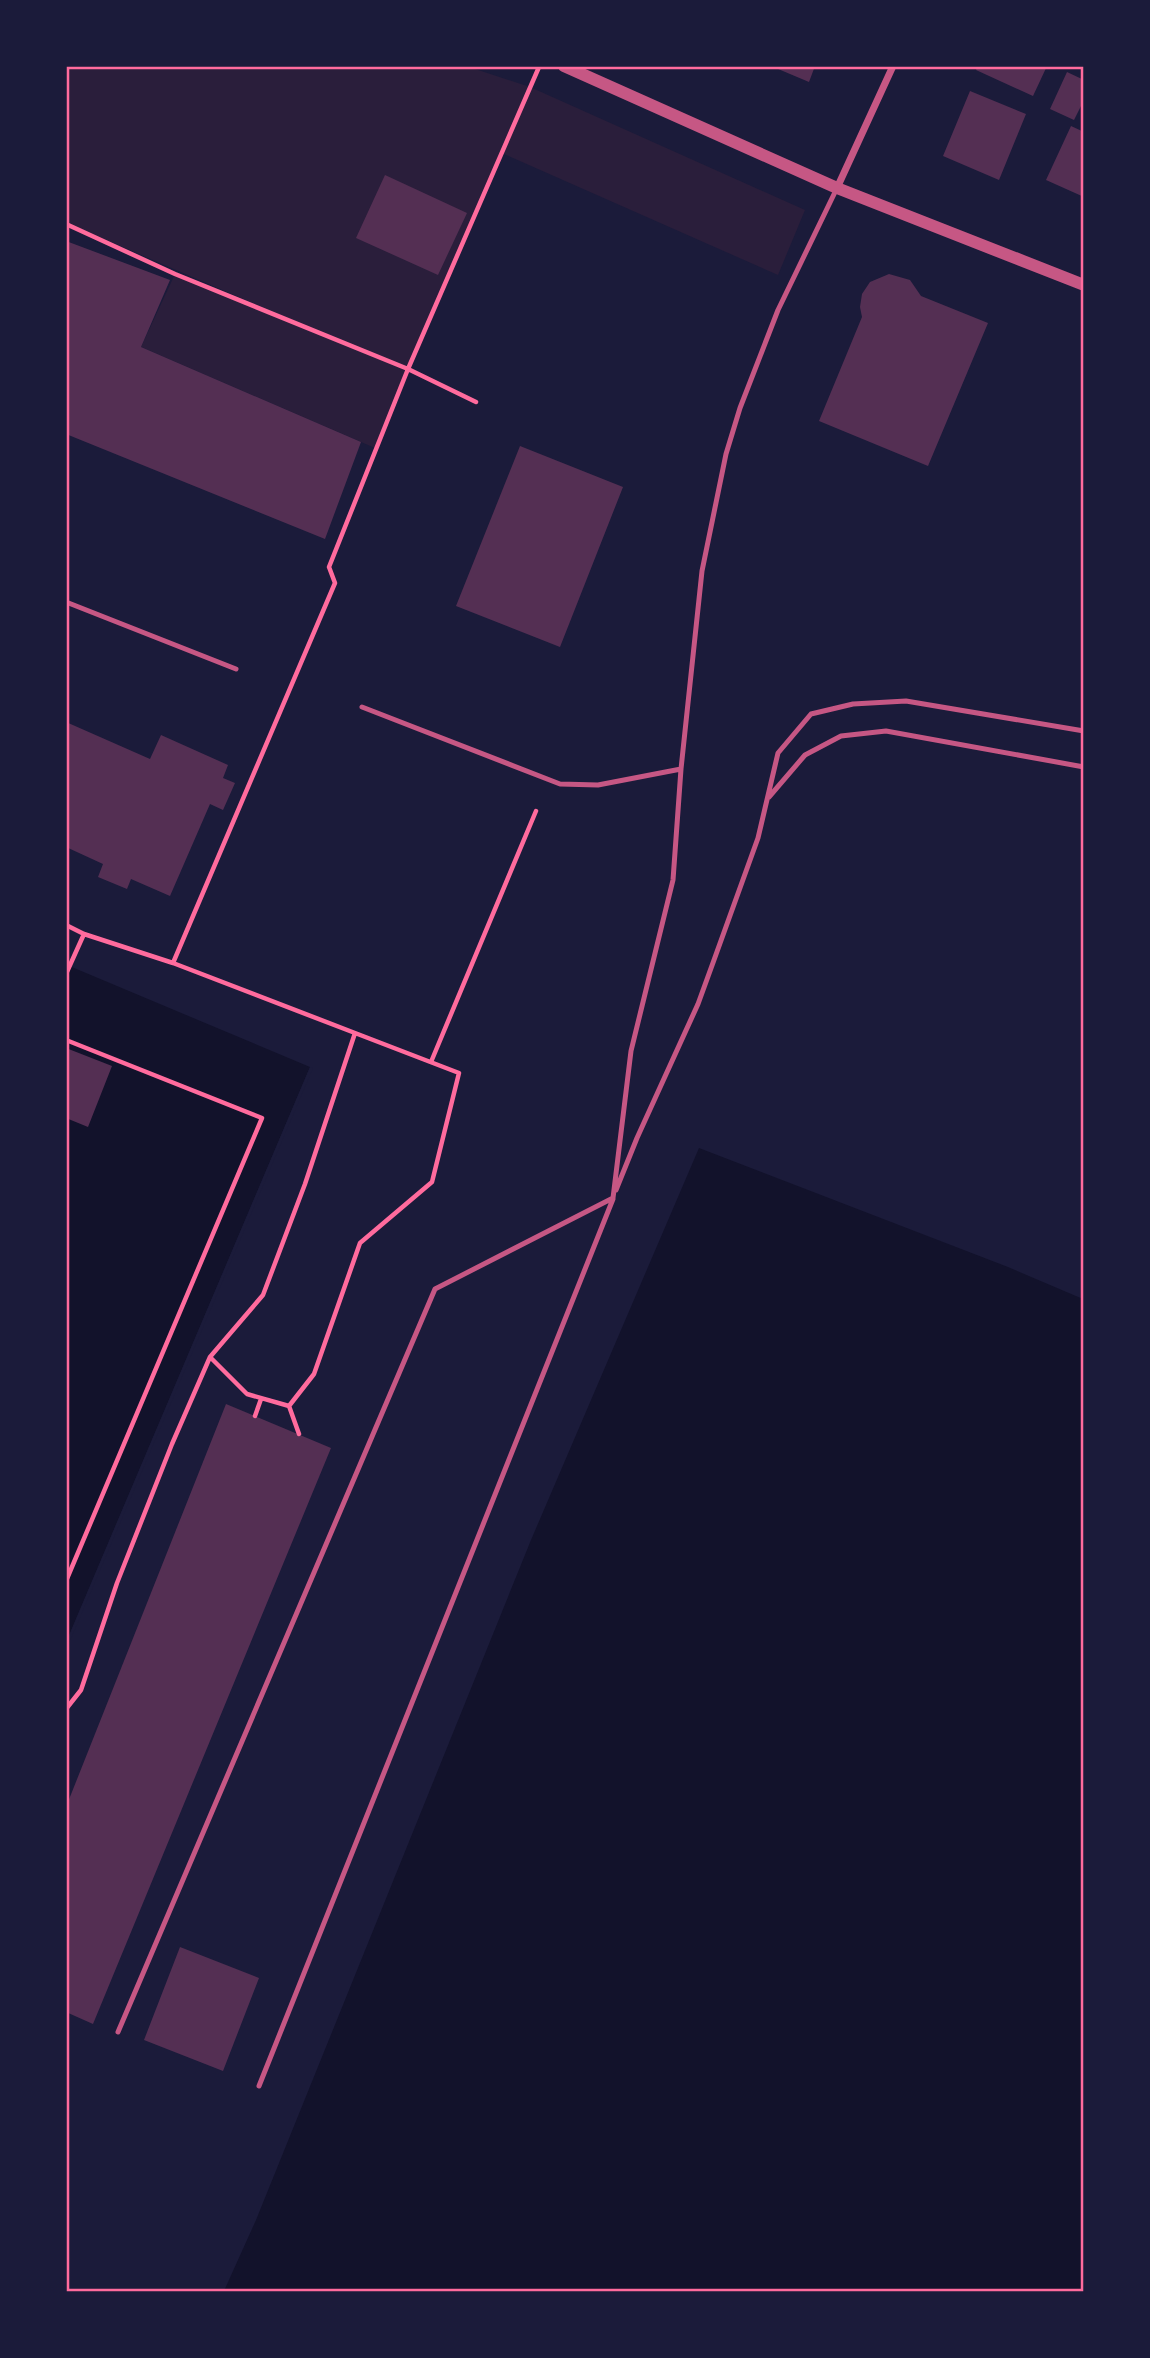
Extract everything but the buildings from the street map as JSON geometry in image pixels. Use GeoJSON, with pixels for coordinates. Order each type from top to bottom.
{"type":"FeatureCollection","features":[{"type":"Feature","properties":{"kind":"street"},"geometry":{"type":"LineString","coordinates":[[564,66],[837,188],[1083,285]]}},
{"type":"Feature","properties":{"kind":"street"},"geometry":{"type":"LineString","coordinates":[[837,188],[893,66]]}},
{"type":"Feature","properties":{"kind":"lane"},"geometry":{"type":"LineString","coordinates":[[613,1198],[631,1051],[673,880],[681,769],[702,571],[726,454],[740,408],[778,310],[837,188]]}},
{"type":"Feature","properties":{"kind":"lane"},"geometry":{"type":"LineString","coordinates":[[66,602],[236,669]]}},
{"type":"Feature","properties":{"kind":"lane"},"geometry":{"type":"LineString","coordinates":[[259,2086],[637,1138],[698,1004],[758,838],[778,753],[811,713],[843,706],[906,701],[1083,731]]}},
{"type":"Feature","properties":{"kind":"lane"},"geometry":{"type":"LineString","coordinates":[[362,707],[560,784],[598,785],[681,769]]}},
{"type":"Feature","properties":{"kind":"lane"},"geometry":{"type":"LineString","coordinates":[[767,799],[805,755],[841,736],[886,731],[1083,767]]}},
{"type":"Feature","properties":{"kind":"lane"},"geometry":{"type":"LineString","coordinates":[[118,2032],[435,1289],[613,1198]]}},
{"type":"Feature","properties":{"kind":"path"},"geometry":{"type":"LineString","coordinates":[[173,962],[335,583],[329,567],[408,369],[539,66]]}},
{"type":"Feature","properties":{"kind":"path"},"geometry":{"type":"LineString","coordinates":[[66,224],[174,274],[408,369],[476,402]]}},
{"type":"Feature","properties":{"kind":"path"},"geometry":{"type":"LineString","coordinates":[[431,1062],[536,811]]}},
{"type":"Feature","properties":{"kind":"path"},"geometry":{"type":"LineString","coordinates":[[66,925],[84,934],[173,962],[459,1073],[432,1182],[360,1243],[314,1374],[289,1406]]}},
{"type":"Feature","properties":{"kind":"path"},"geometry":{"type":"LineString","coordinates":[[66,974],[84,934]]}},
{"type":"Feature","properties":{"kind":"path"},"geometry":{"type":"LineString","coordinates":[[66,1709],[81,1690],[117,1583],[210,1357],[263,1295],[305,1184],[355,1032]]}},
{"type":"Feature","properties":{"kind":"path"},"geometry":{"type":"LineString","coordinates":[[66,1040],[262,1118],[66,1581]]}},
{"type":"Feature","properties":{"kind":"path"},"geometry":{"type":"LineString","coordinates":[[210,1357],[247,1394],[289,1406]]}},
{"type":"Feature","properties":{"kind":"path"},"geometry":{"type":"LineString","coordinates":[[255,1416],[261,1399]]}},
{"type":"Feature","properties":{"kind":"path"},"geometry":{"type":"LineString","coordinates":[[289,1406],[299,1434]]}},
{"type":"Feature","properties":{"kind":"shaded area"},"geometry":{"type":"Polygon","coordinates":[[[67,66],[469,67],[530,87],[805,210],[778,275],[502,153],[375,448],[141,347],[175,274],[341,341],[67,223],[67,66]]]}},
{"type":"Feature","properties":{"kind":"shaded area"},"geometry":{"type":"Polygon","coordinates":[[[67,965],[310,1067],[67,1640],[67,965]]]}},
{"type":"Feature","properties":{"kind":"shaded area"},"geometry":{"type":"Polygon","coordinates":[[[699,1148],[1008,1267],[1083,1299],[1083,2291],[224,2291],[256,2220],[531,1540],[699,1148]]]}},
{"type":"Feature","properties":{"kind":"pier"},"geometry":{"type":"Polygon","coordinates":[[[310,1067],[313,1068],[70,1641],[66,1643],[310,1067]]]}}]}
